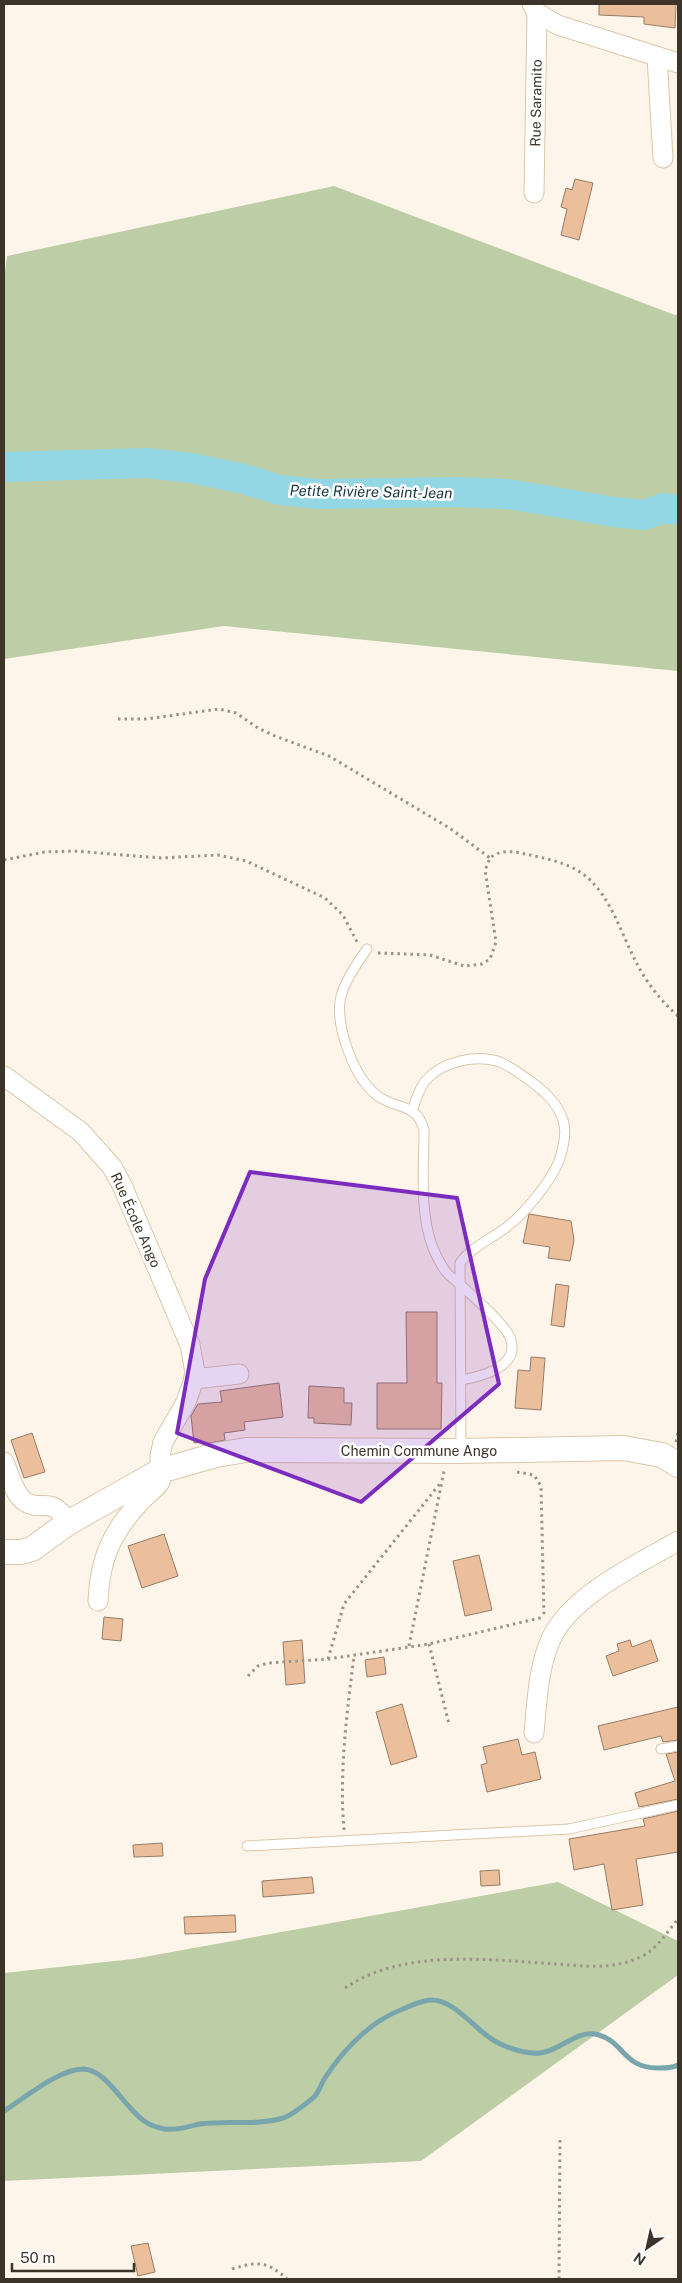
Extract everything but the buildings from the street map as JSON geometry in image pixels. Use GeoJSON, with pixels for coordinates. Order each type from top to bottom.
{"type":"FeatureCollection","features":[{"type":"Feature","properties":{"kind":"street","name":"Rue Saramito"},"geometry":{"type":"LineString","coordinates":[[534,8],[558,25],[678,63]]}},
{"type":"Feature","properties":{"kind":"street","name":"Rue Saramito"},"geometry":{"type":"LineString","coordinates":[[534,8],[534,194]]}},
{"type":"Feature","properties":{"kind":"street"},"geometry":{"type":"LineString","coordinates":[[657,57],[663,158]]}},
{"type":"Feature","properties":{"kind":"street","name":"Rue École Ango"},"geometry":{"type":"LineString","coordinates":[[4,1076],[81,1132],[112,1167],[122,1185],[190,1345],[194,1366],[194,1379],[186,1402],[163,1442],[160,1472]]}},
{"type":"Feature","properties":{"kind":"street"},"geometry":{"type":"LineString","coordinates":[[194,1379],[239,1374]]}},
{"type":"Feature","properties":{"kind":"street","name":"Chemin Commune Ango"},"geometry":{"type":"LineString","coordinates":[[4,1552],[21,1552],[32,1549],[68,1523],[160,1472],[216,1454],[246,1450],[457,1461],[623,1448],[662,1455],[678,1465]]}},
{"type":"Feature","properties":{"kind":"street"},"geometry":{"type":"LineString","coordinates":[[4,1462],[21,1498],[32,1505],[42,1504],[57,1508],[68,1523]]}},
{"type":"Feature","properties":{"kind":"street"},"geometry":{"type":"LineString","coordinates":[[98,1601],[100,1568],[106,1551],[137,1504],[160,1482],[160,1472]]}},
{"type":"Feature","properties":{"kind":"street"},"geometry":{"type":"LineString","coordinates":[[534,1733],[543,1664],[551,1639],[571,1609],[613,1578],[678,1541]]}},
{"type":"Feature","properties":{"kind":"lane"},"geometry":{"type":"LineString","coordinates":[[367,949],[349,978],[341,996],[340,1015],[345,1039],[355,1068],[365,1084],[378,1097],[412,1111],[420,1118],[424,1130],[425,1212],[433,1247],[447,1273],[460,1282],[501,1325],[511,1340],[511,1353],[500,1368],[483,1376],[461,1380]]}},
{"type":"Feature","properties":{"kind":"lane"},"geometry":{"type":"LineString","coordinates":[[412,1111],[418,1094],[426,1080],[439,1069],[454,1063],[478,1058],[500,1062],[539,1087],[556,1104],[564,1122],[564,1139],[561,1154],[548,1182],[510,1225],[466,1255],[460,1263],[461,1380],[457,1461]]}},
{"type":"Feature","properties":{"kind":"lane"},"geometry":{"type":"LineString","coordinates":[[661,1748],[678,1746]]}},
{"type":"Feature","properties":{"kind":"lane"},"geometry":{"type":"LineString","coordinates":[[247,1846],[569,1829],[628,1818],[678,1805]]}},
{"type":"Feature","properties":{"kind":"path"},"geometry":{"type":"LineString","coordinates":[[118,719],[146,718],[219,709],[236,712],[258,728],[329,756],[451,829],[490,858]]}},
{"type":"Feature","properties":{"kind":"path"},"geometry":{"type":"LineString","coordinates":[[4,860],[45,852],[74,851],[161,858],[218,855],[246,861],[325,898],[343,914],[354,939],[360,946],[385,954],[430,955],[464,966],[482,964],[490,958],[496,942],[486,870],[490,858],[505,851],[552,859],[584,874],[598,890],[616,920],[637,964],[666,1006],[678,1016]]}},
{"type":"Feature","properties":{"kind":"path"},"geometry":{"type":"LineString","coordinates":[[434,1471],[444,1471],[457,1461]]}},
{"type":"Feature","properties":{"kind":"path"},"geometry":{"type":"LineString","coordinates":[[409,1646],[444,1471]]}},
{"type":"Feature","properties":{"kind":"path"},"geometry":{"type":"LineString","coordinates":[[512,1472],[534,1475],[541,1486],[544,1617]]}},
{"type":"Feature","properties":{"kind":"path"},"geometry":{"type":"LineString","coordinates":[[328,1659],[344,1604],[442,1481]]}},
{"type":"Feature","properties":{"kind":"path"},"geometry":{"type":"LineString","coordinates":[[248,1676],[258,1666],[268,1663],[328,1659],[430,1644],[571,1609]]}},
{"type":"Feature","properties":{"kind":"path"},"geometry":{"type":"LineString","coordinates":[[430,1644],[449,1724]]}},
{"type":"Feature","properties":{"kind":"path"},"geometry":{"type":"LineString","coordinates":[[345,1841],[341,1795],[342,1751],[354,1655]]}},
{"type":"Feature","properties":{"kind":"path"},"geometry":{"type":"LineString","coordinates":[[346,1988],[362,1976],[414,1963],[473,1959],[602,1967],[639,1958],[661,1941],[678,1918]]}},
{"type":"Feature","properties":{"kind":"path"},"geometry":{"type":"LineString","coordinates":[[559,2279],[560,2137]]}},
{"type":"Feature","properties":{"kind":"path"},"geometry":{"type":"LineString","coordinates":[[232,2269],[260,2262],[275,2268],[288,2279]]}},
{"type":"Feature","properties":{"kind":"highlighted area"},"geometry":{"type":"Polygon","coordinates":[[[250,1172],[457,1198],[499,1384],[361,1502],[177,1433],[205,1279],[250,1172]]]}},
{"type":"Feature","properties":{"kind":"green space"},"geometry":{"type":"Polygon","coordinates":[[[334,186],[675,315],[678,314],[678,671],[224,626],[4,659],[4,279],[7,256],[334,186]]]}},
{"type":"Feature","properties":{"kind":"green space"},"geometry":{"type":"Polygon","coordinates":[[[558,1882],[678,1941],[678,1975],[421,2161],[4,2181],[4,1973],[133,1959],[558,1882]]]}},
{"type":"Feature","properties":{"kind":"waterway","name":"Petite Rivière Saint-Jean"},"geometry":{"type":"LineString","coordinates":[[4,467],[147,463],[191,468],[240,478],[280,490],[319,494],[454,492],[508,494],[614,512],[644,515],[663,508],[678,510]]}},
{"type":"Feature","properties":{"kind":"waterway"},"geometry":{"type":"LineString","coordinates":[[4,2111],[53,2079],[74,2070],[84,2069],[93,2071],[101,2076],[141,2119],[151,2125],[164,2129],[178,2129],[210,2123],[262,2122],[283,2118],[315,2096],[325,2077],[339,2058],[369,2028],[385,2017],[429,2000],[451,2006],[495,2041],[518,2050],[540,2053],[555,2048],[576,2037],[591,2034],[607,2038],[638,2064],[659,2068],[678,2065]]}}]}
